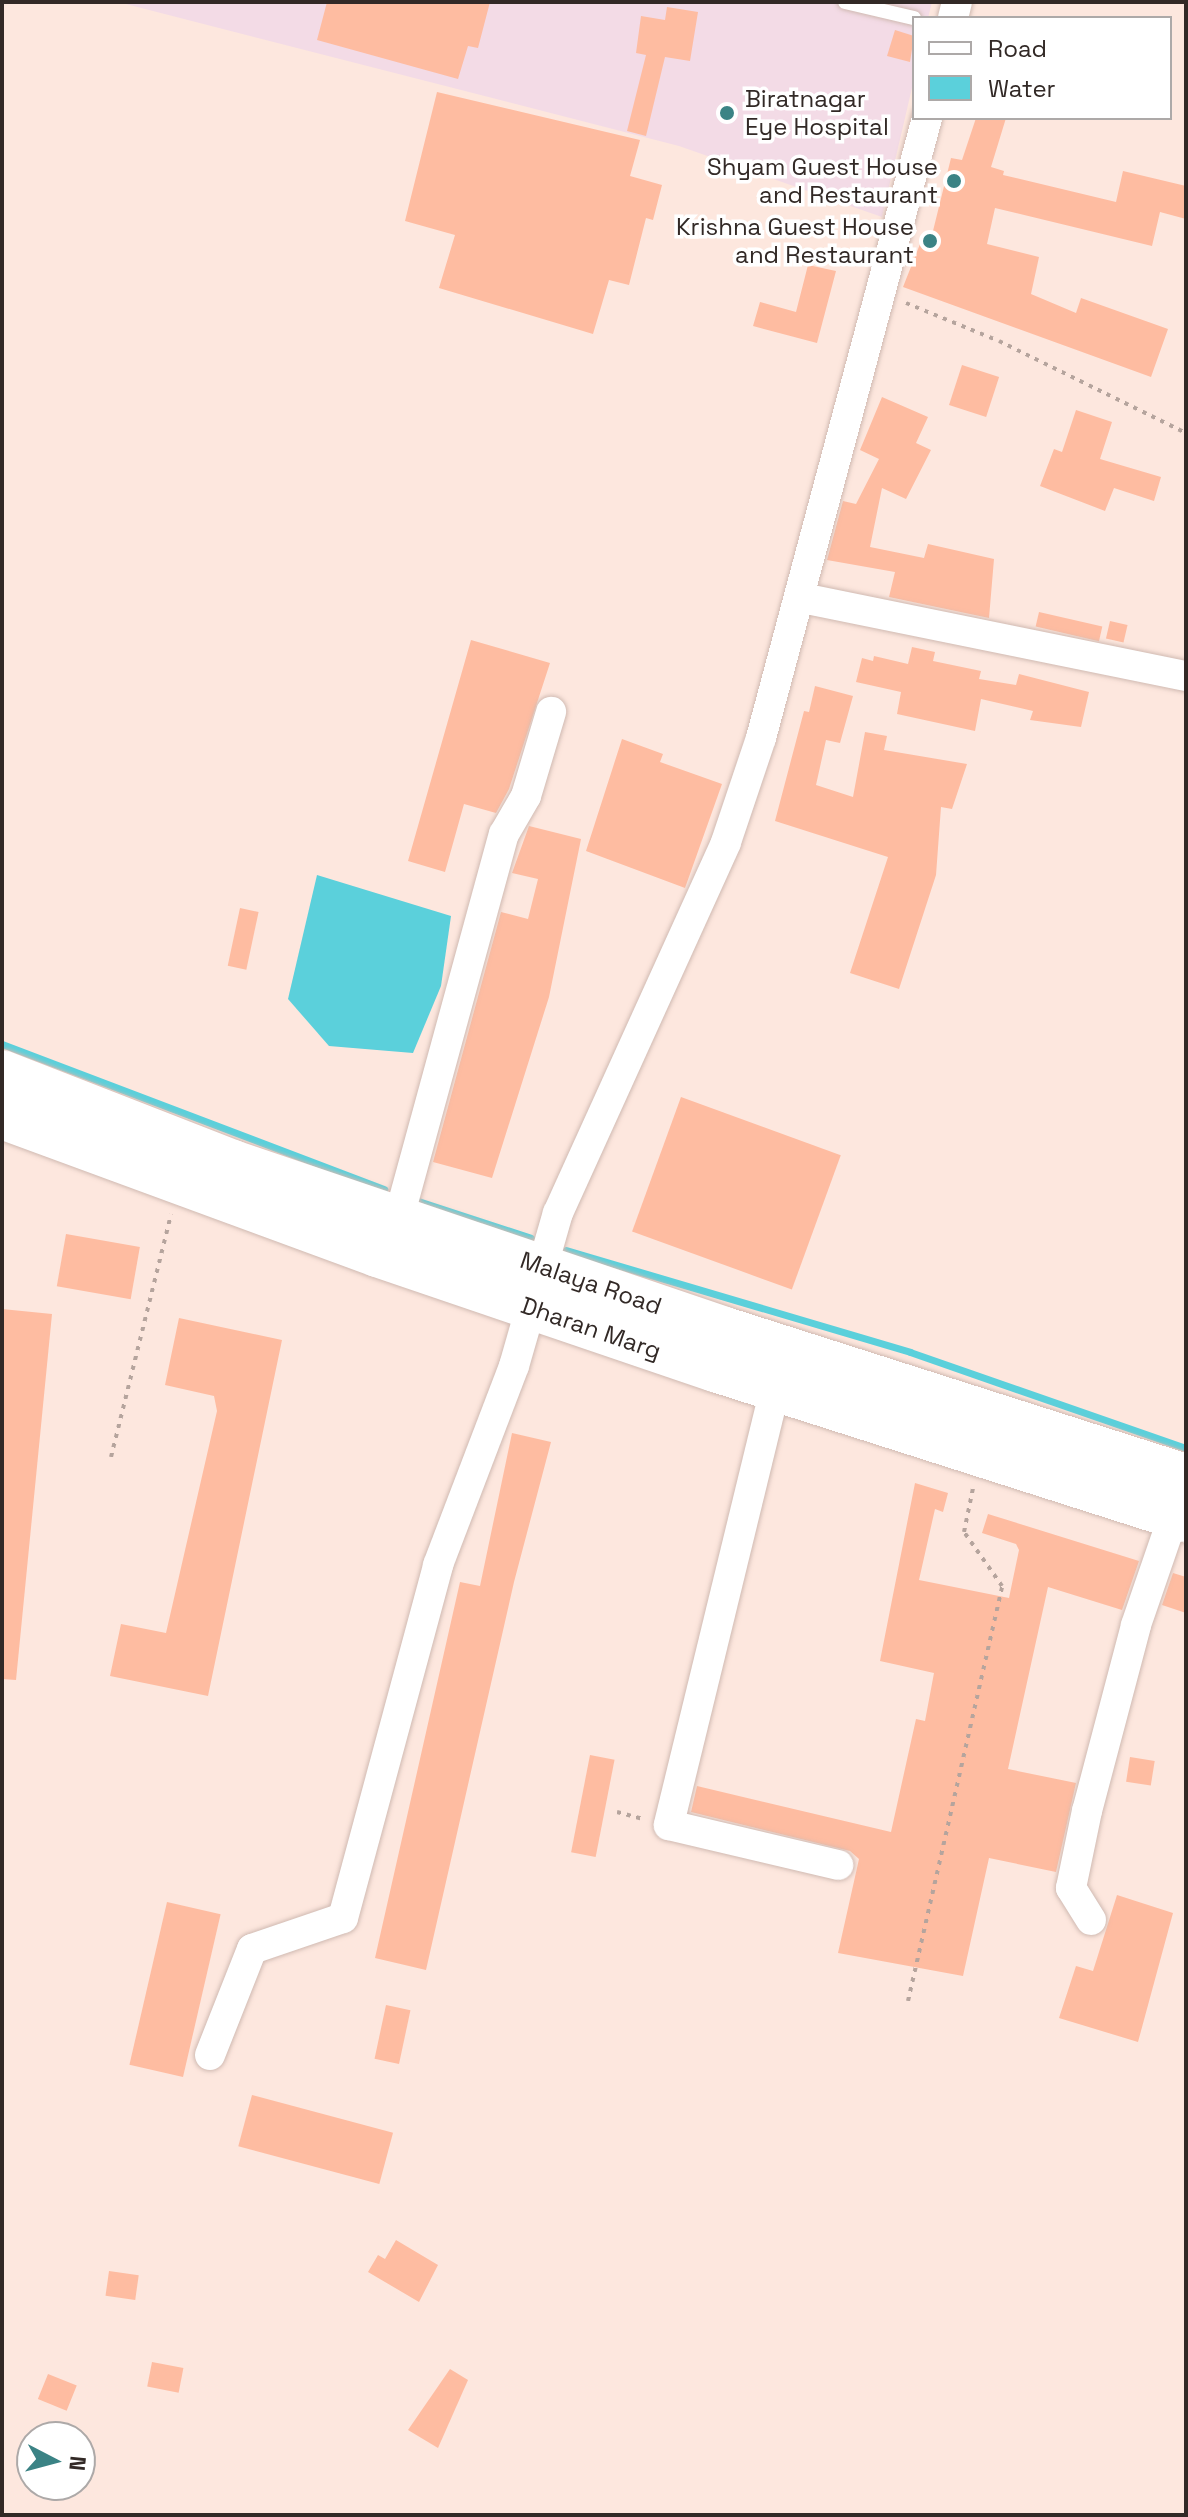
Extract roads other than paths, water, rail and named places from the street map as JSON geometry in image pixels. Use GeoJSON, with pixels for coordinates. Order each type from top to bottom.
{"type":"FeatureCollection","features":[{"type":"Feature","properties":{"kind":"main road","name":"Malaya Road"},"geometry":{"type":"LineString","coordinates":[[2,1072],[164,1164],[399,1217],[536,1287],[1183,1497]]}},
{"type":"Feature","properties":{"kind":"main road","name":"Dharan Marg"},"geometry":{"type":"LineString","coordinates":[[2,1117],[164,1164],[536,1287],[775,1389],[981,1455],[1183,1497]]}},
{"type":"Feature","properties":{"kind":"street"},"geometry":{"type":"LineString","coordinates":[[210,2055],[252,1949],[343,1918],[438,1565],[514,1366],[558,1213],[726,842],[802,598],[926,120]]}},
{"type":"Feature","properties":{"kind":"street"},"geometry":{"type":"LineString","coordinates":[[802,598],[1186,676]]}},
{"type":"Feature","properties":{"kind":"street"},"geometry":{"type":"LineString","coordinates":[[399,1217],[504,834],[526,796],[551,712]]}},
{"type":"Feature","properties":{"kind":"street"},"geometry":{"type":"LineString","coordinates":[[775,1389],[669,1825],[838,1865]]}},
{"type":"Feature","properties":{"kind":"street"},"geometry":{"type":"LineString","coordinates":[[1091,1920],[1071,1888],[1136,1625],[1183,1497]]}},
{"type":"Feature","properties":{"kind":"lane"},"geometry":{"type":"LineString","coordinates":[[845,2],[912,18]]}},
{"type":"Feature","properties":{"kind":"water"},"geometry":{"type":"Polygon","coordinates":[[[317,875],[451,916],[441,986],[413,1053],[329,1046],[288,999],[317,875]]]}},
{"type":"Feature","properties":{"kind":"waterway"},"geometry":{"type":"LineString","coordinates":[[2,1044],[384,1189]]}},
{"type":"Feature","properties":{"kind":"waterway"},"geometry":{"type":"LineString","coordinates":[[412,1199],[531,1238]]}},
{"type":"Feature","properties":{"kind":"waterway"},"geometry":{"type":"LineString","coordinates":[[566,1250],[910,1352],[1186,1448]]}},
{"type":"Feature","properties":{"kind":"place","name":"Biratnagar Eye Hospital"},"geometry":{"type":"Point","coordinates":[727,113]}},
{"type":"Feature","properties":{"kind":"place","name":"Shyam Guest House and Restaurant"},"geometry":{"type":"Point","coordinates":[954,181]}},
{"type":"Feature","properties":{"kind":"place","name":"Krishna Guest House and Restaurant"},"geometry":{"type":"Point","coordinates":[930,241]}}]}
